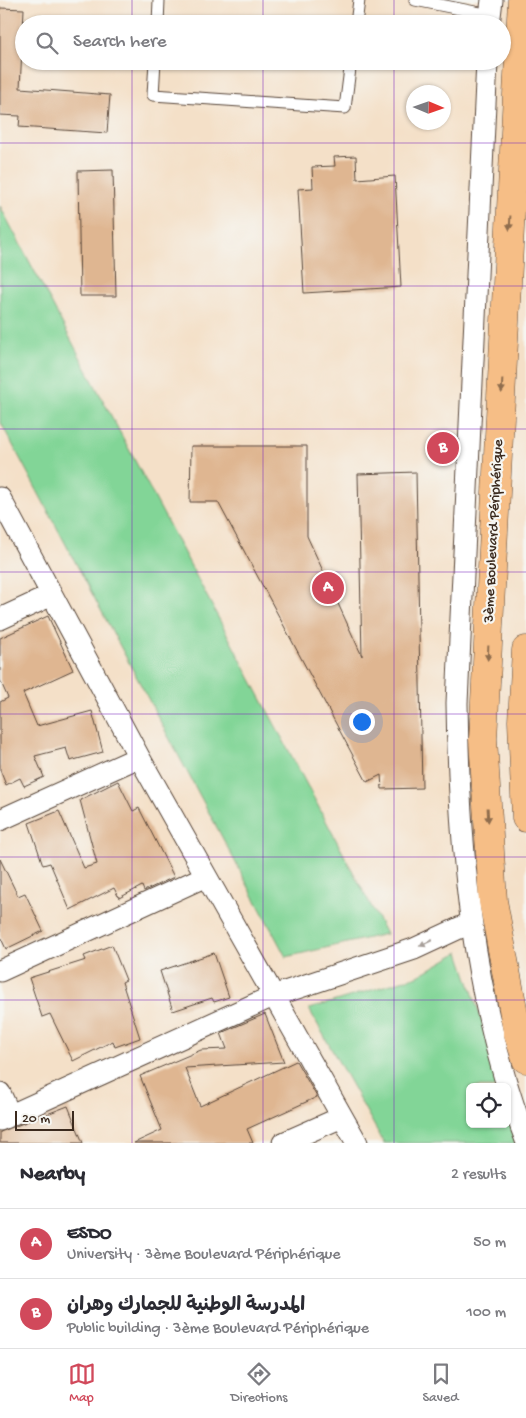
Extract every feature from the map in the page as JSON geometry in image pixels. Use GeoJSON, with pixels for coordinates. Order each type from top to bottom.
{"type":"FeatureCollection","features":[{"type":"Feature","properties":{"kind":"highway","name":"3ème Boulevard Périphérique"},"geometry":{"type":"LineString","coordinates":[[522,0],[484,739],[493,901],[517,1030],[526,1058]]}},
{"type":"Feature","properties":{"kind":"highway"},"geometry":{"type":"LineString","coordinates":[[526,650],[522,721],[526,818]]}},
{"type":"Feature","properties":{"kind":"street"},"geometry":{"type":"LineString","coordinates":[[488,70],[457,703],[461,838],[470,923],[479,976],[496,1048],[526,1140]]}},
{"type":"Feature","properties":{"kind":"street"},"geometry":{"type":"LineString","coordinates":[[0,498],[139,757],[356,1143]]}},
{"type":"Feature","properties":{"kind":"street"},"geometry":{"type":"LineString","coordinates":[[0,619],[52,595]]}},
{"type":"Feature","properties":{"kind":"street"},"geometry":{"type":"LineString","coordinates":[[0,820],[139,757]]}},
{"type":"Feature","properties":{"kind":"street"},"geometry":{"type":"LineString","coordinates":[[0,972],[206,876]]}},
{"type":"Feature","properties":{"kind":"street"},"geometry":{"type":"LineString","coordinates":[[0,1093],[5,1117],[273,996],[414,949],[470,923]]}},
{"type":"Feature","properties":{"kind":"street"},"geometry":{"type":"LineString","coordinates":[[283,1143],[342,1117]]}},
{"type":"Feature","properties":{"kind":"lane"},"geometry":{"type":"LineString","coordinates":[[159,15],[160,0]]}},
{"type":"Feature","properties":{"kind":"lane"},"geometry":{"type":"LineString","coordinates":[[357,15],[358,0]]}},
{"type":"Feature","properties":{"kind":"lane"},"geometry":{"type":"LineString","coordinates":[[415,0],[491,13]]}},
{"type":"Feature","properties":{"kind":"lane"},"geometry":{"type":"LineString","coordinates":[[154,70],[153,95],[345,108],[350,70]]}},
{"type":"Feature","properties":{"kind":"green space"},"geometry":{"type":"Polygon","coordinates":[[[0,206],[386,934],[286,957],[0,421],[0,206]]]}},
{"type":"Feature","properties":{"kind":"green space"},"geometry":{"type":"Polygon","coordinates":[[[459,952],[503,1083],[466,1083],[466,1128],[511,1128],[511,1106],[524,1143],[384,1143],[309,1009],[418,976],[459,952]]]}},
{"type":"Feature","properties":{"kind":"building"},"geometry":{"type":"Polygon","coordinates":[[[0,8],[24,9],[24,15],[15,15],[15,70],[21,70],[20,88],[110,95],[107,133],[19,127],[20,116],[0,115],[0,8]]]}},
{"type":"Feature","properties":{"kind":"building"},"geometry":{"type":"Polygon","coordinates":[[[356,156],[357,179],[395,176],[401,287],[304,293],[298,189],[313,188],[312,167],[335,166],[334,157],[356,156]]]}},
{"type":"Feature","properties":{"kind":"building"},"geometry":{"type":"Polygon","coordinates":[[[113,170],[116,296],[80,296],[78,171],[113,170]]]}},
{"type":"Feature","properties":{"kind":"building"},"geometry":{"type":"Polygon","coordinates":[[[191,446],[307,446],[307,536],[362,656],[358,474],[416,472],[422,788],[382,789],[381,775],[367,782],[218,502],[190,502],[191,446]]]}},
{"type":"Feature","properties":{"kind":"building"},"geometry":{"type":"Polygon","coordinates":[[[48,616],[73,670],[23,693],[37,726],[92,711],[103,752],[70,761],[66,748],[35,756],[44,777],[24,786],[20,778],[6,785],[0,770],[0,702],[8,698],[0,680],[0,638],[48,616]]]}},
{"type":"Feature","properties":{"kind":"building"},"geometry":{"type":"Polygon","coordinates":[[[118,781],[133,811],[139,808],[174,877],[144,891],[142,886],[119,898],[114,888],[70,910],[50,863],[43,865],[29,823],[59,811],[84,868],[97,864],[80,800],[118,781]]]}},
{"type":"Feature","properties":{"kind":"building"},"geometry":{"type":"Polygon","coordinates":[[[0,859],[18,896],[25,893],[43,931],[6,949],[0,936],[0,859]]]}},
{"type":"Feature","properties":{"kind":"building"},"geometry":{"type":"Polygon","coordinates":[[[112,945],[126,980],[122,982],[140,1038],[115,1047],[113,1041],[73,1061],[50,1014],[42,1017],[29,978],[86,960],[84,956],[112,945]]]}},
{"type":"Feature","properties":{"kind":"building"},"geometry":{"type":"Polygon","coordinates":[[[214,953],[229,997],[214,1002],[212,998],[173,1011],[160,971],[214,953]]]}},
{"type":"Feature","properties":{"kind":"building"},"geometry":{"type":"Polygon","coordinates":[[[265,1014],[284,1062],[185,1068],[200,1106],[296,1061],[317,1097],[247,1129],[253,1143],[134,1143],[162,1130],[140,1076],[201,1050],[227,1049],[221,1033],[265,1014]]]}},
{"type":"Feature","properties":{"kind":"building"},"geometry":{"type":"Polygon","coordinates":[[[68,1106],[83,1143],[0,1143],[0,1132],[68,1106]]]}},
{"type":"Feature","properties":{"kind":"place","name":"المدرسة الوطنية للجمارك وهران"},"geometry":{"type":"Point","coordinates":[443,448]}},
{"type":"Feature","properties":{"kind":"place","name":"ESDO"},"geometry":{"type":"Point","coordinates":[328,588]}}]}
